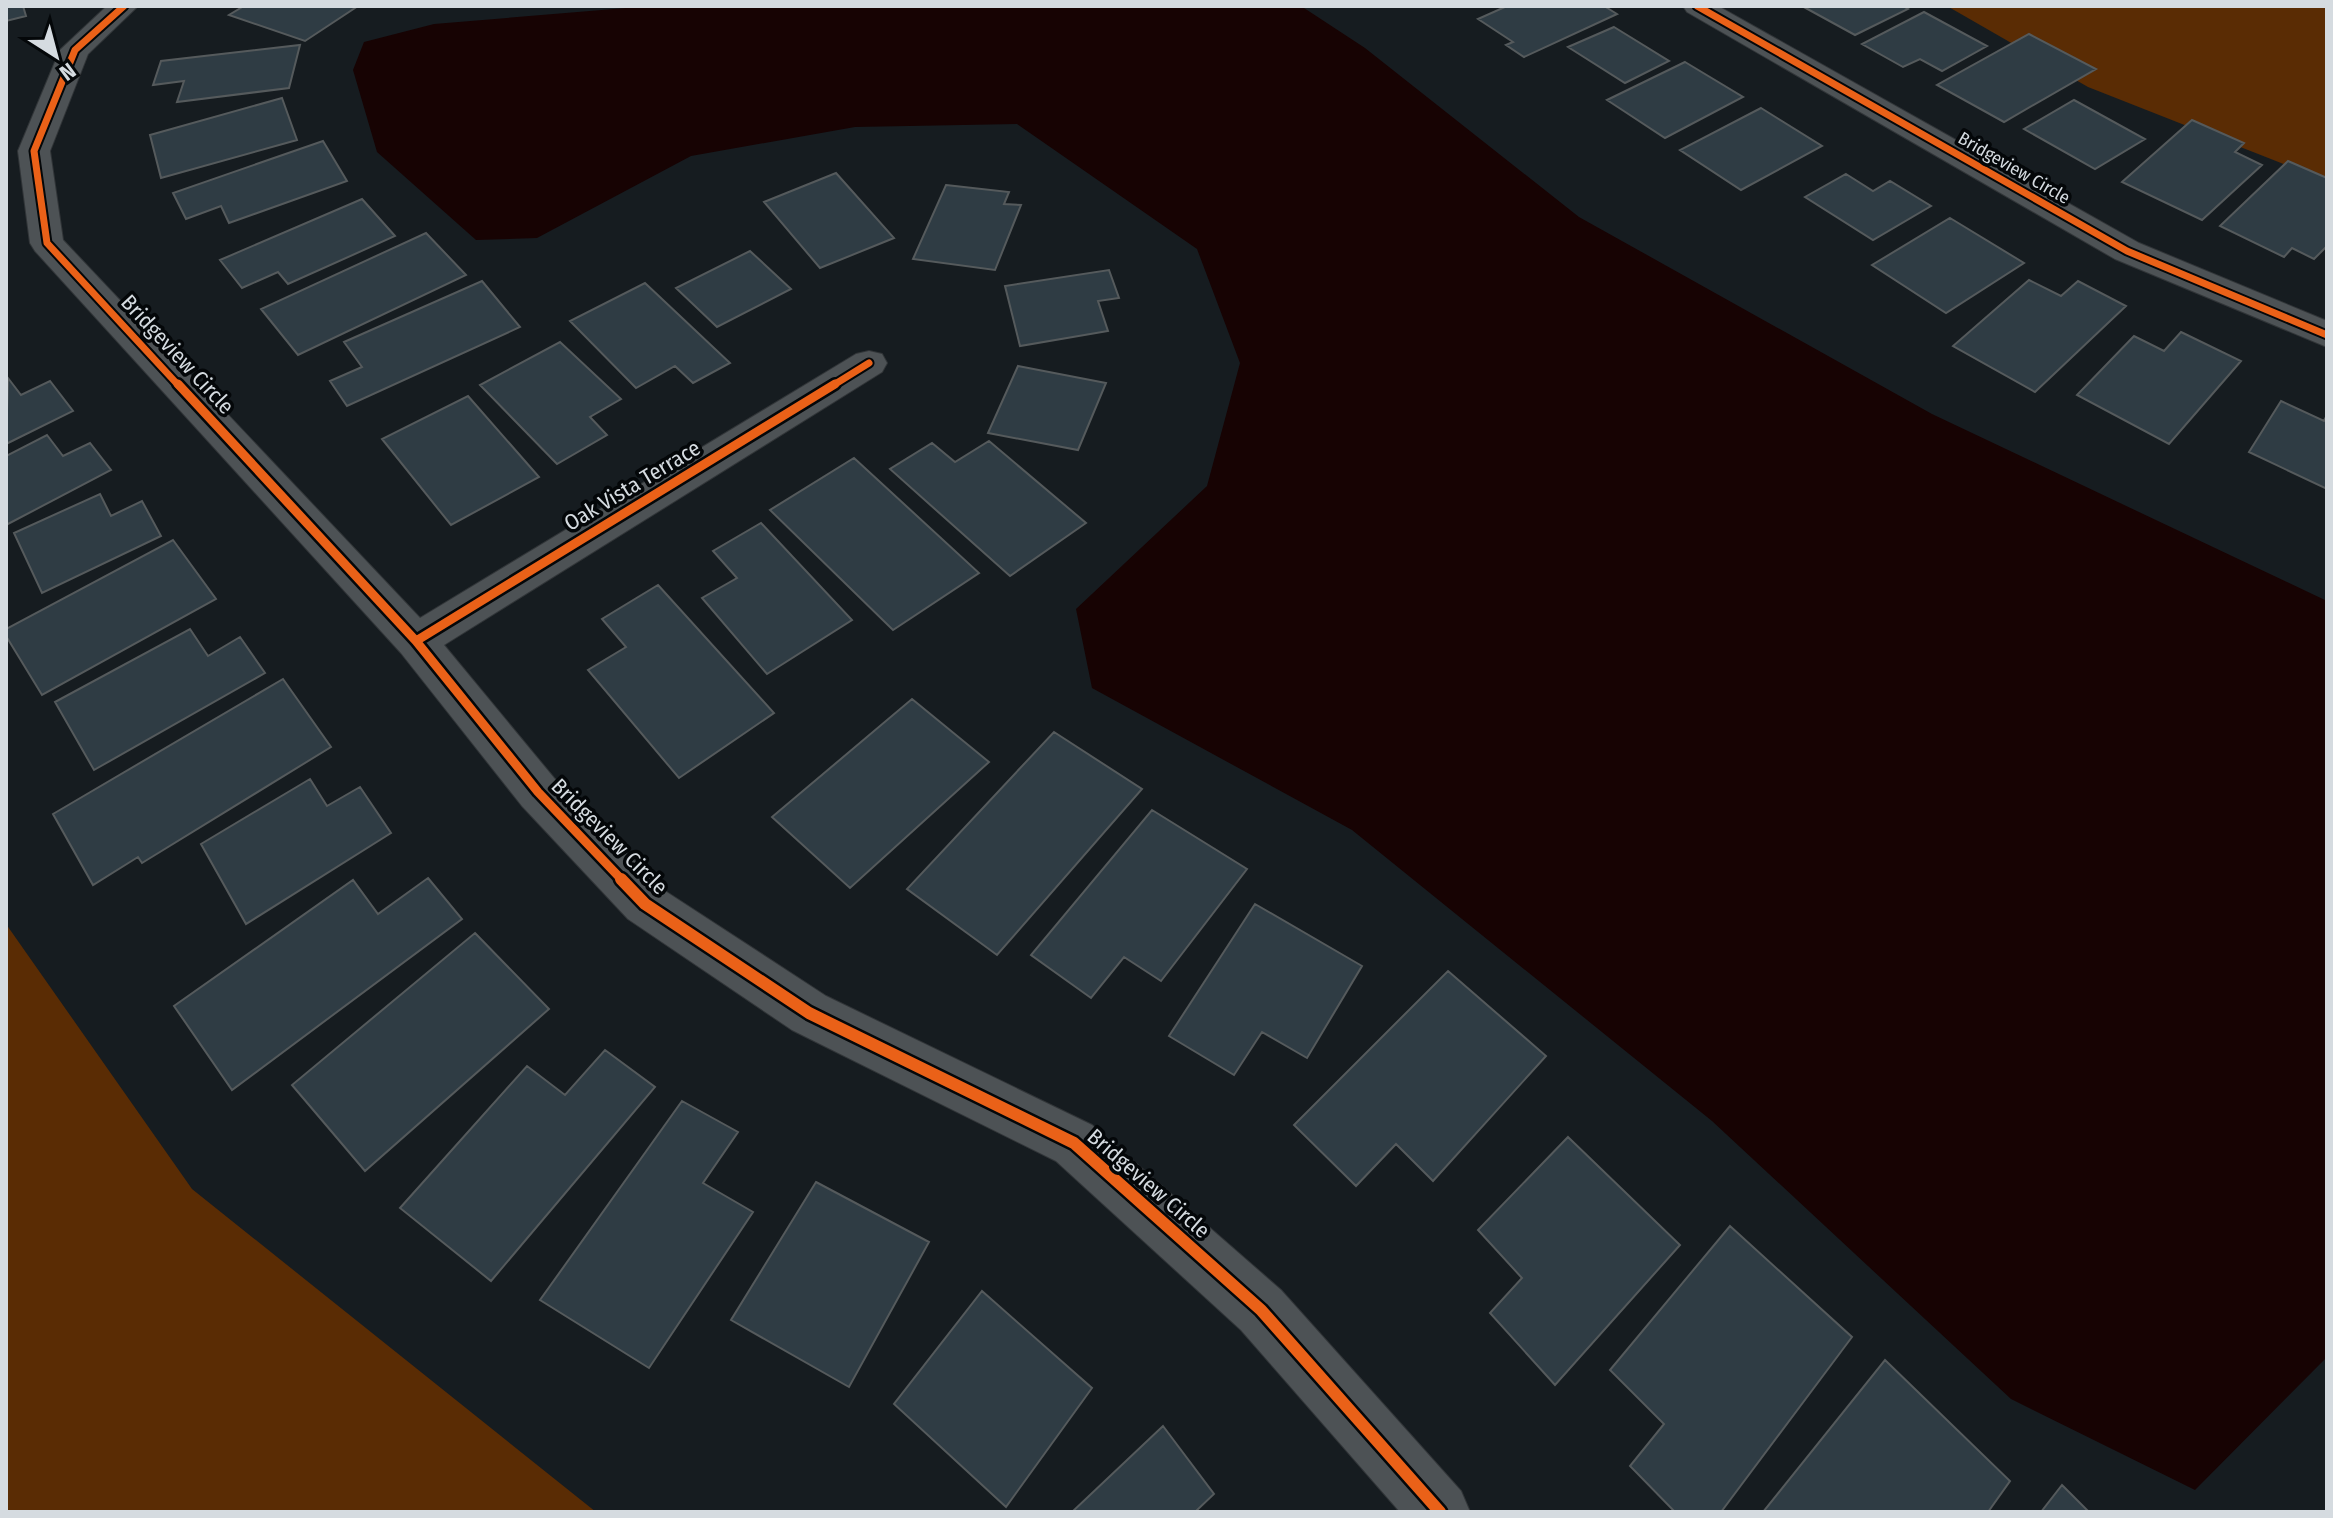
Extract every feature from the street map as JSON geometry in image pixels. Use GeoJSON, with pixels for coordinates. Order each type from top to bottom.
{"type":"FeatureCollection","features":[{"type":"Feature","properties":{"kind":"street","name":"Bridgeview Circle"},"geometry":{"type":"LineString","coordinates":[[124,6],[75,50],[34,151],[47,243],[416,641],[538,792],[645,904],[809,1013],[1074,1143],[1261,1310],[1440,1512]]}},
{"type":"Feature","properties":{"kind":"street","name":"Bridgeview Circle"},"geometry":{"type":"LineString","coordinates":[[1697,6],[2127,251],[2327,335]]}},
{"type":"Feature","properties":{"kind":"street","name":"Oak Vista Terrace"},"geometry":{"type":"LineString","coordinates":[[416,641],[869,363]]}},
{"type":"Feature","properties":{"kind":"shaded area"},"geometry":{"type":"Polygon","coordinates":[[[650,6],[1301,6],[1365,48],[1579,217],[1932,414],[2327,601],[2327,1357],[2195,1490],[2011,1399],[1712,1121],[1352,830],[1092,688],[1076,609],[1207,486],[1240,363],[1197,249],[1017,124],[855,127],[691,156],[537,238],[476,240],[377,152],[353,70],[364,42],[434,24],[650,6]]]}},
{"type":"Feature","properties":{"kind":"shaded area"},"geometry":{"type":"Polygon","coordinates":[[[1947,6],[2327,6],[2327,181],[2088,87],[1947,6]]]}},
{"type":"Feature","properties":{"kind":"shaded area"},"geometry":{"type":"Polygon","coordinates":[[[6,924],[192,1189],[596,1512],[6,1512],[6,924]]]}},
{"type":"Feature","properties":{"kind":"building"},"geometry":{"type":"Polygon","coordinates":[[[6,6],[23,6],[26,16],[6,21],[6,6]]]}},
{"type":"Feature","properties":{"kind":"building"},"geometry":{"type":"Polygon","coordinates":[[[244,6],[358,6],[305,41],[229,15],[244,6]]]}},
{"type":"Feature","properties":{"kind":"building"},"geometry":{"type":"Polygon","coordinates":[[[1507,6],[1604,6],[1617,14],[1524,57],[1506,45],[1513,42],[1478,19],[1507,6]]]}},
{"type":"Feature","properties":{"kind":"building"},"geometry":{"type":"Polygon","coordinates":[[[1802,6],[1903,6],[1908,9],[1855,35],[1802,6]]]}},
{"type":"Feature","properties":{"kind":"building"},"geometry":{"type":"Polygon","coordinates":[[[1924,12],[1987,46],[1942,71],[1920,59],[1903,67],[1862,44],[1924,12]]]}},
{"type":"Feature","properties":{"kind":"building"},"geometry":{"type":"Polygon","coordinates":[[[1614,27],[1669,61],[1625,83],[1568,47],[1614,27]]]}},
{"type":"Feature","properties":{"kind":"building"},"geometry":{"type":"Polygon","coordinates":[[[2029,34],[2096,69],[2004,122],[1937,85],[2029,34]]]}},
{"type":"Feature","properties":{"kind":"building"},"geometry":{"type":"Polygon","coordinates":[[[300,45],[289,88],[177,102],[184,81],[153,85],[161,61],[300,45]]]}},
{"type":"Feature","properties":{"kind":"building"},"geometry":{"type":"Polygon","coordinates":[[[1685,62],[1743,97],[1665,138],[1607,100],[1685,62]]]}},
{"type":"Feature","properties":{"kind":"building"},"geometry":{"type":"Polygon","coordinates":[[[282,98],[297,140],[161,178],[150,135],[282,98]]]}},
{"type":"Feature","properties":{"kind":"building"},"geometry":{"type":"Polygon","coordinates":[[[2074,100],[2145,139],[2095,169],[2024,129],[2074,100]]]}},
{"type":"Feature","properties":{"kind":"building"},"geometry":{"type":"Polygon","coordinates":[[[1761,108],[1822,146],[1741,190],[1680,150],[1761,108]]]}},
{"type":"Feature","properties":{"kind":"building"},"geometry":{"type":"Polygon","coordinates":[[[2192,120],[2244,143],[2235,152],[2262,165],[2202,220],[2122,182],[2192,120]]]}},
{"type":"Feature","properties":{"kind":"building"},"geometry":{"type":"Polygon","coordinates":[[[323,141],[347,181],[229,223],[221,206],[186,219],[173,193],[323,141]]]}},
{"type":"Feature","properties":{"kind":"building"},"geometry":{"type":"Polygon","coordinates":[[[2288,161],[2327,178],[2327,246],[2314,259],[2292,248],[2284,257],[2220,226],[2288,161]]]}},
{"type":"Feature","properties":{"kind":"building"},"geometry":{"type":"Polygon","coordinates":[[[836,173],[894,238],[820,268],[764,202],[836,173]]]}},
{"type":"Feature","properties":{"kind":"building"},"geometry":{"type":"Polygon","coordinates":[[[1846,174],[1873,191],[1890,181],[1931,206],[1873,240],[1805,197],[1846,174]]]}},
{"type":"Feature","properties":{"kind":"building"},"geometry":{"type":"Polygon","coordinates":[[[946,185],[1009,192],[1004,204],[1021,205],[995,270],[913,259],[946,185]]]}},
{"type":"Feature","properties":{"kind":"building"},"geometry":{"type":"Polygon","coordinates":[[[362,199],[395,236],[288,284],[278,272],[242,288],[220,260],[362,199]]]}},
{"type":"Feature","properties":{"kind":"building"},"geometry":{"type":"Polygon","coordinates":[[[1950,218],[2024,263],[1946,313],[1872,265],[1950,218]]]}},
{"type":"Feature","properties":{"kind":"building"},"geometry":{"type":"Polygon","coordinates":[[[426,233],[466,275],[298,355],[261,309],[426,233]]]}},
{"type":"Feature","properties":{"kind":"building"},"geometry":{"type":"Polygon","coordinates":[[[750,251],[791,289],[717,327],[676,288],[750,251]]]}},
{"type":"Feature","properties":{"kind":"building"},"geometry":{"type":"Polygon","coordinates":[[[1109,270],[1119,298],[1098,301],[1108,331],[1020,346],[1005,286],[1109,270]]]}},
{"type":"Feature","properties":{"kind":"building"},"geometry":{"type":"Polygon","coordinates":[[[2029,280],[2061,296],[2078,281],[2126,306],[2035,392],[1953,346],[2029,280]]]}},
{"type":"Feature","properties":{"kind":"building"},"geometry":{"type":"Polygon","coordinates":[[[482,281],[520,327],[347,406],[330,381],[362,367],[344,342],[482,281]]]}},
{"type":"Feature","properties":{"kind":"building"},"geometry":{"type":"Polygon","coordinates":[[[645,283],[730,363],[693,383],[675,366],[636,388],[570,321],[645,283]]]}},
{"type":"Feature","properties":{"kind":"building"},"geometry":{"type":"Polygon","coordinates":[[[2181,332],[2241,361],[2169,444],[2077,395],[2134,336],[2164,351],[2181,332]]]}},
{"type":"Feature","properties":{"kind":"building"},"geometry":{"type":"Polygon","coordinates":[[[560,342],[621,399],[590,417],[607,435],[557,464],[480,385],[560,342]]]}},
{"type":"Feature","properties":{"kind":"building"},"geometry":{"type":"Polygon","coordinates":[[[1018,366],[1106,383],[1078,450],[988,433],[1018,366]]]}},
{"type":"Feature","properties":{"kind":"building"},"geometry":{"type":"Polygon","coordinates":[[[8,378],[21,395],[50,381],[73,411],[6,444],[8,378]]]}},
{"type":"Feature","properties":{"kind":"building"},"geometry":{"type":"Polygon","coordinates":[[[468,396],[539,477],[451,525],[382,439],[468,396]]]}},
{"type":"Feature","properties":{"kind":"building"},"geometry":{"type":"Polygon","coordinates":[[[2281,401],[2324,421],[2327,415],[2327,489],[2249,452],[2281,401]]]}},
{"type":"Feature","properties":{"kind":"building"},"geometry":{"type":"Polygon","coordinates":[[[47,435],[63,456],[90,443],[111,470],[6,525],[6,456],[47,435]]]}},
{"type":"Feature","properties":{"kind":"building"},"geometry":{"type":"Polygon","coordinates":[[[989,441],[1086,523],[1010,576],[890,469],[932,443],[955,462],[989,441]]]}},
{"type":"Feature","properties":{"kind":"building"},"geometry":{"type":"Polygon","coordinates":[[[854,458],[979,573],[893,630],[770,510],[854,458]]]}},
{"type":"Feature","properties":{"kind":"building"},"geometry":{"type":"Polygon","coordinates":[[[100,494],[111,516],[142,501],[161,536],[42,593],[14,533],[100,494]]]}},
{"type":"Feature","properties":{"kind":"building"},"geometry":{"type":"Polygon","coordinates":[[[761,523],[852,620],[767,674],[702,598],[737,578],[713,551],[761,523]]]}},
{"type":"Feature","properties":{"kind":"building"},"geometry":{"type":"Polygon","coordinates":[[[173,540],[216,599],[42,695],[6,636],[6,629],[173,540]]]}},
{"type":"Feature","properties":{"kind":"building"},"geometry":{"type":"Polygon","coordinates":[[[658,585],[774,713],[679,778],[588,670],[626,647],[602,619],[658,585]]]}},
{"type":"Feature","properties":{"kind":"building"},"geometry":{"type":"Polygon","coordinates":[[[190,629],[208,656],[240,637],[265,673],[94,770],[55,702],[190,629]]]}},
{"type":"Feature","properties":{"kind":"building"},"geometry":{"type":"Polygon","coordinates":[[[283,679],[331,747],[142,863],[138,857],[93,885],[53,814],[283,679]]]}},
{"type":"Feature","properties":{"kind":"building"},"geometry":{"type":"Polygon","coordinates":[[[912,699],[989,762],[850,888],[772,817],[912,699]]]}},
{"type":"Feature","properties":{"kind":"building"},"geometry":{"type":"Polygon","coordinates":[[[1054,732],[1142,789],[997,955],[907,889],[1054,732]]]}},
{"type":"Feature","properties":{"kind":"building"},"geometry":{"type":"Polygon","coordinates":[[[310,779],[327,806],[360,787],[391,833],[246,924],[201,844],[310,779]]]}},
{"type":"Feature","properties":{"kind":"building"},"geometry":{"type":"Polygon","coordinates":[[[1152,810],[1247,869],[1161,981],[1124,957],[1091,998],[1031,955],[1152,810]]]}},
{"type":"Feature","properties":{"kind":"building"},"geometry":{"type":"Polygon","coordinates":[[[428,878],[462,919],[232,1090],[174,1006],[353,880],[378,914],[428,878]]]}},
{"type":"Feature","properties":{"kind":"building"},"geometry":{"type":"Polygon","coordinates":[[[1255,904],[1362,966],[1307,1058],[1262,1032],[1234,1075],[1169,1036],[1255,904]]]}},
{"type":"Feature","properties":{"kind":"building"},"geometry":{"type":"Polygon","coordinates":[[[475,933],[549,1009],[365,1171],[292,1085],[475,933]]]}},
{"type":"Feature","properties":{"kind":"building"},"geometry":{"type":"Polygon","coordinates":[[[1448,971],[1546,1056],[1433,1181],[1396,1144],[1356,1186],[1294,1125],[1448,971]]]}},
{"type":"Feature","properties":{"kind":"building"},"geometry":{"type":"Polygon","coordinates":[[[605,1050],[655,1087],[491,1281],[400,1208],[527,1066],[565,1095],[605,1050]]]}},
{"type":"Feature","properties":{"kind":"building"},"geometry":{"type":"Polygon","coordinates":[[[682,1101],[738,1132],[703,1183],[753,1212],[649,1368],[540,1300],[682,1101]]]}},
{"type":"Feature","properties":{"kind":"building"},"geometry":{"type":"Polygon","coordinates":[[[1568,1137],[1680,1245],[1555,1385],[1490,1313],[1522,1278],[1478,1230],[1568,1137]]]}},
{"type":"Feature","properties":{"kind":"building"},"geometry":{"type":"Polygon","coordinates":[[[816,1182],[929,1242],[849,1387],[731,1320],[816,1182]]]}},
{"type":"Feature","properties":{"kind":"building"},"geometry":{"type":"Polygon","coordinates":[[[1730,1226],[1852,1337],[1721,1512],[1675,1512],[1630,1466],[1664,1424],[1610,1370],[1730,1226]]]}},
{"type":"Feature","properties":{"kind":"building"},"geometry":{"type":"Polygon","coordinates":[[[982,1291],[1092,1388],[1006,1507],[894,1404],[982,1291]]]}},
{"type":"Feature","properties":{"kind":"building"},"geometry":{"type":"Polygon","coordinates":[[[1885,1360],[2010,1481],[1988,1512],[1763,1512],[1885,1360]]]}},
{"type":"Feature","properties":{"kind":"building"},"geometry":{"type":"Polygon","coordinates":[[[1163,1426],[1214,1494],[1195,1512],[1072,1512],[1163,1426]]]}},
{"type":"Feature","properties":{"kind":"building"},"geometry":{"type":"Polygon","coordinates":[[[2062,1485],[2089,1512],[2041,1512],[2062,1485]]]}},
{"type":"Feature","properties":{"kind":"cycle path"},"geometry":{"type":"LineString","coordinates":[[124,6],[75,50],[34,151],[47,243],[416,641],[538,792],[645,904],[809,1013],[1074,1143],[1261,1310],[1440,1512]]}},
{"type":"Feature","properties":{"kind":"cycle path"},"geometry":{"type":"LineString","coordinates":[[1697,6],[2127,251],[2327,335]]}},
{"type":"Feature","properties":{"kind":"cycle path"},"geometry":{"type":"LineString","coordinates":[[416,641],[869,363]]}}]}
